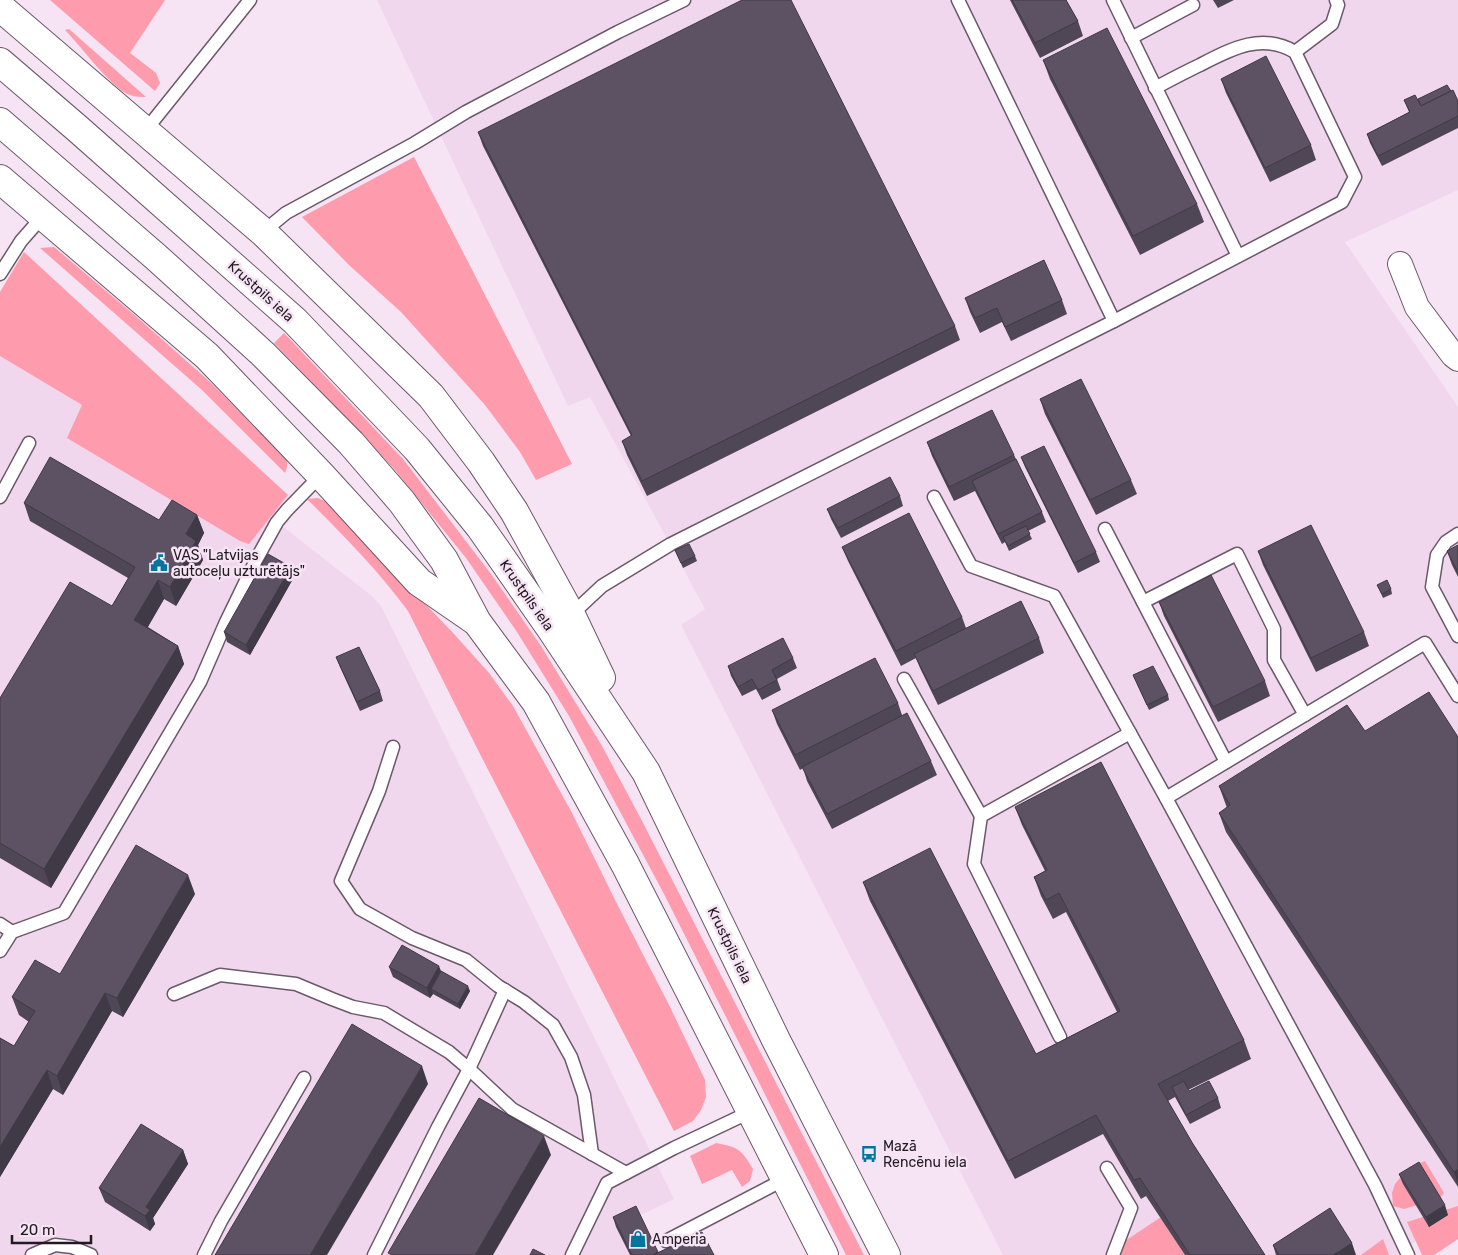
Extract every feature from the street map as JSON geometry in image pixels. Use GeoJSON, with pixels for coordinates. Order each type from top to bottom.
{"type":"FeatureCollection","features":[{"type":"Feature","properties":{"kind":"main road"},"geometry":{"type":"LineString","coordinates":[[0,7],[263,232],[431,396],[481,462],[514,511],[571,615],[646,772]]}},
{"type":"Feature","properties":{"kind":"main road","name":"Krustpils iela"},"geometry":{"type":"LineString","coordinates":[[0,62],[295,322],[417,448],[480,527],[552,629],[646,772],[776,1040],[886,1255]]}},
{"type":"Feature","properties":{"kind":"main road"},"geometry":{"type":"LineString","coordinates":[[0,122],[156,257],[263,354],[351,443],[402,502],[444,560],[477,622],[536,702],[624,864],[824,1255]]}},
{"type":"Feature","properties":{"kind":"main road"},"geometry":{"type":"LineString","coordinates":[[0,179],[206,356],[419,582],[477,622]]}},
{"type":"Feature","properties":{"kind":"street"},"geometry":{"type":"LineString","coordinates":[[1400,264],[1417,307],[1458,359]]}},
{"type":"Feature","properties":{"kind":"lane"},"geometry":{"type":"LineString","coordinates":[[145,131],[250,0]]}},
{"type":"Feature","properties":{"kind":"lane"},"geometry":{"type":"LineString","coordinates":[[263,232],[286,212],[415,143],[466,112],[618,32],[684,0]]}},
{"type":"Feature","properties":{"kind":"lane"},"geometry":{"type":"LineString","coordinates":[[958,0],[1114,322]]}},
{"type":"Feature","properties":{"kind":"lane"},"geometry":{"type":"LineString","coordinates":[[1113,0],[1238,256]]}},
{"type":"Feature","properties":{"kind":"lane"},"geometry":{"type":"LineString","coordinates":[[1295,52],[1332,24],[1338,5],[1336,0]]}},
{"type":"Feature","properties":{"kind":"lane"},"geometry":{"type":"LineString","coordinates":[[1131,38],[1193,5]]}},
{"type":"Feature","properties":{"kind":"lane"},"geometry":{"type":"LineString","coordinates":[[571,615],[602,586],[671,544],[1114,322],[1342,202],[1355,177],[1295,52],[1285,47],[1260,42],[1233,48],[1155,88]]}},
{"type":"Feature","properties":{"kind":"lane"},"geometry":{"type":"LineString","coordinates":[[0,274],[21,241],[43,216]]}},
{"type":"Feature","properties":{"kind":"lane"},"geometry":{"type":"LineString","coordinates":[[0,497],[29,443]]}},
{"type":"Feature","properties":{"kind":"lane"},"geometry":{"type":"LineString","coordinates":[[0,951],[12,932],[64,914],[200,682],[256,560],[278,522],[287,510],[321,476]]}},
{"type":"Feature","properties":{"kind":"lane"},"geometry":{"type":"LineString","coordinates":[[934,497],[971,566],[1054,596],[1166,798],[1375,1185],[1408,1255]]}},
{"type":"Feature","properties":{"kind":"lane"},"geometry":{"type":"LineString","coordinates":[[1106,529],[1226,762]]}},
{"type":"Feature","properties":{"kind":"lane"},"geometry":{"type":"LineString","coordinates":[[1458,534],[1446,542],[1437,555],[1432,587],[1458,636]]}},
{"type":"Feature","properties":{"kind":"lane"},"geometry":{"type":"LineString","coordinates":[[1143,602],[1237,554],[1274,629],[1274,660],[1305,715]]}},
{"type":"Feature","properties":{"kind":"lane"},"geometry":{"type":"LineString","coordinates":[[1166,798],[1425,644],[1458,696]]}},
{"type":"Feature","properties":{"kind":"lane"},"geometry":{"type":"LineString","coordinates":[[904,679],[980,816],[974,864],[1060,1037]]}},
{"type":"Feature","properties":{"kind":"lane"},"geometry":{"type":"LineString","coordinates":[[980,816],[1130,733]]}},
{"type":"Feature","properties":{"kind":"lane"},"geometry":{"type":"LineString","coordinates":[[394,747],[379,791],[341,881],[360,909],[412,938],[466,960],[553,1025],[571,1057],[584,1095],[592,1154]]}},
{"type":"Feature","properties":{"kind":"lane"},"geometry":{"type":"LineString","coordinates":[[0,924],[12,932]]}},
{"type":"Feature","properties":{"kind":"lane"},"geometry":{"type":"LineString","coordinates":[[174,994],[220,975],[296,984],[332,999],[384,1013],[449,1052],[512,1109],[626,1173]]}},
{"type":"Feature","properties":{"kind":"lane"},"geometry":{"type":"LineString","coordinates":[[374,1255],[469,1069],[505,990]]}},
{"type":"Feature","properties":{"kind":"lane"},"geometry":{"type":"LineString","coordinates":[[204,1255],[220,1221],[304,1078]]}},
{"type":"Feature","properties":{"kind":"lane"},"geometry":{"type":"LineString","coordinates":[[572,1255],[607,1183],[674,1148],[750,1112]]}},
{"type":"Feature","properties":{"kind":"lane"},"geometry":{"type":"LineString","coordinates":[[1107,1168],[1131,1208],[1113,1255]]}},
{"type":"Feature","properties":{"kind":"lane"},"geometry":{"type":"LineString","coordinates":[[666,1241],[785,1179]]}},
{"type":"Feature","properties":{"kind":"lane"},"geometry":{"type":"LineString","coordinates":[[32,1255],[55,1245],[72,1247],[91,1255]]}},
{"type":"Feature","properties":{"kind":"shaded area"},"geometry":{"type":"Polygon","coordinates":[[[50,0],[165,0],[130,53],[156,73],[160,83],[155,91],[50,0]]]}},
{"type":"Feature","properties":{"kind":"shaded area"},"geometry":{"type":"Polygon","coordinates":[[[377,0],[1458,0],[1458,190],[1345,242],[1458,407],[1458,1212],[1396,1255],[1003,1255],[681,625],[705,609],[590,397],[568,406],[377,0]]]}},
{"type":"Feature","properties":{"kind":"shaded area"},"geometry":{"type":"Polygon","coordinates":[[[69,29],[146,97],[130,95],[114,85],[65,30],[69,29]]]}},
{"type":"Feature","properties":{"kind":"shaded area"},"geometry":{"type":"Polygon","coordinates":[[[414,157],[572,464],[536,480],[520,452],[485,405],[401,312],[349,265],[302,217],[414,157]]]}},
{"type":"Feature","properties":{"kind":"shaded area"},"geometry":{"type":"Polygon","coordinates":[[[54,247],[209,381],[287,458],[285,473],[202,390],[40,248],[54,247]]]}},
{"type":"Feature","properties":{"kind":"shaded area"},"geometry":{"type":"Polygon","coordinates":[[[24,252],[288,495],[249,544],[240,541],[67,438],[82,405],[0,356],[0,292],[24,252]]]}},
{"type":"Feature","properties":{"kind":"shaded area"},"geometry":{"type":"Polygon","coordinates":[[[284,333],[403,459],[491,574],[541,646],[602,746],[641,819],[864,1255],[846,1255],[664,894],[569,716],[517,632],[466,558],[394,469],[274,343],[284,333]]]}},
{"type":"Feature","properties":{"kind":"shaded area"},"geometry":{"type":"Polygon","coordinates":[[[0,356],[277,522],[373,597],[381,606],[674,1199],[616,1227],[630,1255],[0,1255],[0,356]]]}},
{"type":"Feature","properties":{"kind":"shaded area"},"geometry":{"type":"Polygon","coordinates":[[[318,498],[329,503],[454,634],[489,673],[513,706],[572,813],[705,1080],[706,1097],[701,1110],[693,1121],[674,1131],[408,611],[347,539],[307,499],[318,498]]]}},
{"type":"Feature","properties":{"kind":"shaded area"},"geometry":{"type":"Polygon","coordinates":[[[716,1143],[738,1150],[753,1169],[750,1181],[742,1187],[732,1170],[702,1184],[690,1156],[716,1143]]]}},
{"type":"Feature","properties":{"kind":"shaded area"},"geometry":{"type":"Polygon","coordinates":[[[1425,1161],[1444,1193],[1440,1198],[1404,1209],[1393,1206],[1392,1193],[1395,1184],[1409,1167],[1425,1161]]]}},
{"type":"Feature","properties":{"kind":"shaded area"},"geometry":{"type":"Polygon","coordinates":[[[1458,1206],[1458,1239],[1434,1255],[1422,1255],[1407,1222],[1458,1206]]]}},
{"type":"Feature","properties":{"kind":"shaded area"},"geometry":{"type":"Polygon","coordinates":[[[1161,1217],[1185,1255],[1117,1255],[1122,1243],[1161,1217]]]}},
{"type":"Feature","properties":{"kind":"shaded area"},"geometry":{"type":"Polygon","coordinates":[[[1383,1239],[1389,1255],[1361,1255],[1383,1239]]]}},
{"type":"Feature","properties":{"kind":"building"},"geometry":{"type":"Polygon","coordinates":[[[742,0],[791,0],[955,326],[642,481],[622,441],[632,435],[478,132],[742,0]]]}},
{"type":"Feature","properties":{"kind":"building"},"geometry":{"type":"Polygon","coordinates":[[[1012,0],[1066,0],[1078,21],[1035,43],[1012,0]]]}},
{"type":"Feature","properties":{"kind":"building"},"geometry":{"type":"Polygon","coordinates":[[[1107,28],[1197,204],[1133,236],[1043,60],[1107,28]]]}},
{"type":"Feature","properties":{"kind":"building"},"geometry":{"type":"Polygon","coordinates":[[[1266,56],[1311,145],[1265,168],[1221,79],[1266,56]]]}},
{"type":"Feature","properties":{"kind":"building"},"geometry":{"type":"Polygon","coordinates":[[[1447,85],[1451,91],[1421,106],[1418,99],[1447,85]]]}},
{"type":"Feature","properties":{"kind":"building"},"geometry":{"type":"Polygon","coordinates":[[[1453,90],[1458,101],[1458,116],[1378,156],[1367,134],[1410,112],[1404,100],[1415,95],[1421,106],[1453,90]]]}},
{"type":"Feature","properties":{"kind":"building"},"geometry":{"type":"Polygon","coordinates":[[[1044,260],[1062,300],[1005,327],[997,308],[975,318],[965,298],[1044,260]]]}},
{"type":"Feature","properties":{"kind":"building"},"geometry":{"type":"Polygon","coordinates":[[[1081,379],[1131,480],[1090,500],[1040,399],[1081,379]]]}},
{"type":"Feature","properties":{"kind":"building"},"geometry":{"type":"Polygon","coordinates":[[[992,410],[1014,455],[949,487],[927,442],[992,410]]]}},
{"type":"Feature","properties":{"kind":"building"},"geometry":{"type":"Polygon","coordinates":[[[1044,446],[1096,552],[1074,563],[1021,457],[1044,446]]]}},
{"type":"Feature","properties":{"kind":"building"},"geometry":{"type":"Polygon","coordinates":[[[50,457],[159,520],[172,500],[197,515],[186,534],[196,541],[170,587],[158,580],[134,620],[178,646],[44,869],[0,843],[0,698],[70,582],[112,606],[135,567],[24,503],[50,457]]]}},
{"type":"Feature","properties":{"kind":"building"},"geometry":{"type":"Polygon","coordinates":[[[1016,459],[1042,512],[998,534],[972,481],[1016,459]]]}},
{"type":"Feature","properties":{"kind":"building"},"geometry":{"type":"Polygon","coordinates":[[[890,477],[900,496],[838,528],[827,509],[890,477]]]}},
{"type":"Feature","properties":{"kind":"building"},"geometry":{"type":"Polygon","coordinates":[[[909,513],[962,617],[896,651],[842,547],[909,513]]]}},
{"type":"Feature","properties":{"kind":"building"},"geometry":{"type":"Polygon","coordinates":[[[1311,525],[1364,632],[1311,658],[1258,551],[1311,525]]]}},
{"type":"Feature","properties":{"kind":"building"},"geometry":{"type":"Polygon","coordinates":[[[1026,526],[1030,534],[1008,546],[1003,537],[1026,526]]]}},
{"type":"Feature","properties":{"kind":"building"},"geometry":{"type":"Polygon","coordinates":[[[689,544],[695,556],[681,563],[675,550],[689,544]]]}},
{"type":"Feature","properties":{"kind":"building"},"geometry":{"type":"Polygon","coordinates":[[[1458,545],[1458,572],[1447,551],[1458,545]]]}},
{"type":"Feature","properties":{"kind":"building"},"geometry":{"type":"Polygon","coordinates":[[[268,554],[291,567],[246,645],[224,632],[268,554]]]}},
{"type":"Feature","properties":{"kind":"building"},"geometry":{"type":"Polygon","coordinates":[[[1211,575],[1265,681],[1213,707],[1159,602],[1211,575]]]}},
{"type":"Feature","properties":{"kind":"building"},"geometry":{"type":"Polygon","coordinates":[[[1387,580],[1391,589],[1382,594],[1377,585],[1387,580]]]}},
{"type":"Feature","properties":{"kind":"building"},"geometry":{"type":"Polygon","coordinates":[[[1021,601],[1039,638],[933,691],[914,654],[1021,601]]]}},
{"type":"Feature","properties":{"kind":"building"},"geometry":{"type":"Polygon","coordinates":[[[783,638],[793,658],[772,670],[777,680],[758,690],[752,679],[738,687],[728,666],[783,638]]]}},
{"type":"Feature","properties":{"kind":"building"},"geometry":{"type":"Polygon","coordinates":[[[359,647],[380,691],[357,702],[336,657],[359,647]]]}},
{"type":"Feature","properties":{"kind":"building"},"geometry":{"type":"Polygon","coordinates":[[[875,658],[898,703],[795,755],[772,710],[875,658]]]}},
{"type":"Feature","properties":{"kind":"building"},"geometry":{"type":"Polygon","coordinates":[[[1153,666],[1168,695],[1147,705],[1133,675],[1153,666]]]}},
{"type":"Feature","properties":{"kind":"building"},"geometry":{"type":"Polygon","coordinates":[[[1429,692],[1458,737],[1458,1169],[1454,1172],[1219,813],[1230,805],[1219,786],[1347,705],[1365,731],[1429,692]]]}},
{"type":"Feature","properties":{"kind":"building"},"geometry":{"type":"Polygon","coordinates":[[[907,713],[931,761],[827,814],[802,767],[907,713]]]}},
{"type":"Feature","properties":{"kind":"building"},"geometry":{"type":"Polygon","coordinates":[[[1101,762],[1244,1040],[1158,1084],[1193,1144],[1265,1255],[1190,1255],[1140,1178],[1134,1180],[1096,1115],[1008,1161],[863,882],[930,848],[1036,1054],[1120,1011],[1059,893],[1046,900],[1034,877],[1047,870],[1015,807],[1101,762]]]}},
{"type":"Feature","properties":{"kind":"building"},"geometry":{"type":"Polygon","coordinates":[[[136,845],[188,875],[117,998],[105,993],[57,1076],[47,1070],[0,1147],[0,1038],[14,1046],[35,1011],[12,997],[35,960],[60,974],[136,845]]]}},
{"type":"Feature","properties":{"kind":"building"},"geometry":{"type":"Polygon","coordinates":[[[402,945],[439,966],[427,988],[389,967],[402,945]]]}},
{"type":"Feature","properties":{"kind":"building"},"geometry":{"type":"Polygon","coordinates":[[[441,971],[468,986],[458,1004],[431,989],[441,971]]]}},
{"type":"Feature","properties":{"kind":"building"},"geometry":{"type":"Polygon","coordinates":[[[352,1024],[422,1066],[310,1255],[215,1255],[352,1024]]]}},
{"type":"Feature","properties":{"kind":"building"},"geometry":{"type":"Polygon","coordinates":[[[1184,1081],[1189,1091],[1209,1081],[1218,1098],[1186,1115],[1172,1087],[1184,1081]]]}},
{"type":"Feature","properties":{"kind":"building"},"geometry":{"type":"Polygon","coordinates":[[[479,1098],[544,1136],[475,1255],[392,1255],[388,1253],[479,1098]]]}},
{"type":"Feature","properties":{"kind":"building"},"geometry":{"type":"Polygon","coordinates":[[[141,1124],[183,1150],[146,1207],[150,1210],[145,1216],[99,1188],[141,1124]]]}},
{"type":"Feature","properties":{"kind":"building"},"geometry":{"type":"Polygon","coordinates":[[[1419,1162],[1445,1205],[1426,1217],[1399,1174],[1419,1162]]]}},
{"type":"Feature","properties":{"kind":"building"},"geometry":{"type":"Polygon","coordinates":[[[636,1206],[658,1252],[653,1255],[632,1255],[613,1217],[636,1206]]]}},
{"type":"Feature","properties":{"kind":"building"},"geometry":{"type":"Polygon","coordinates":[[[1330,1208],[1352,1243],[1333,1255],[1279,1255],[1273,1245],[1330,1208]]]}},
{"type":"Feature","properties":{"kind":"building"},"geometry":{"type":"Polygon","coordinates":[[[702,1232],[714,1255],[653,1255],[702,1232]]]}},
{"type":"Feature","properties":{"kind":"building"},"geometry":{"type":"Polygon","coordinates":[[[533,1249],[545,1255],[530,1255],[533,1249]]]}},
{"type":"Feature","properties":{"kind":"place","name":"VAS \"Latvijas autoceļu uzturētājs\""},"geometry":{"type":"Point","coordinates":[159,563]}},
{"type":"Feature","properties":{"kind":"place","name":"Mazā Rencēnu iela"},"geometry":{"type":"Point","coordinates":[869,1154]}},
{"type":"Feature","properties":{"kind":"place","name":"Amperia"},"geometry":{"type":"Point","coordinates":[638,1239]}}]}
